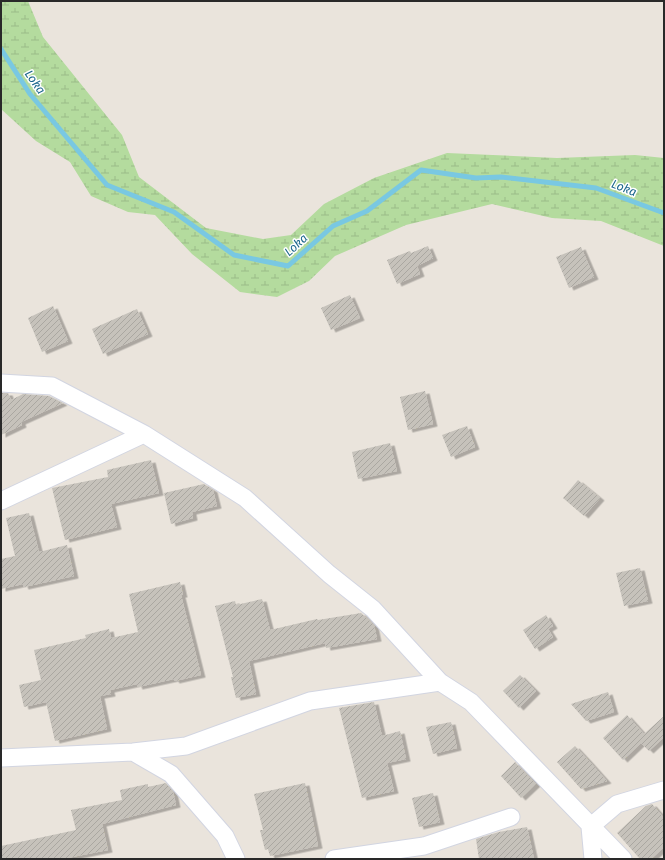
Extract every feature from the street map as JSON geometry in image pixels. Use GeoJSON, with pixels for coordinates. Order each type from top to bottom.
{"type":"FeatureCollection","features":[{"type":"Feature","properties":{"kind":"street"},"geometry":{"type":"LineString","coordinates":[[1,383],[52,386],[144,434],[245,498],[329,574],[373,609],[440,682],[471,702],[590,827],[623,859]]}},
{"type":"Feature","properties":{"kind":"street"},"geometry":{"type":"LineString","coordinates":[[1,501],[144,434]]}},
{"type":"Feature","properties":{"kind":"street"},"geometry":{"type":"LineString","coordinates":[[1,758],[133,752],[186,746],[310,701],[440,682]]}},
{"type":"Feature","properties":{"kind":"street"},"geometry":{"type":"LineString","coordinates":[[133,752],[170,774],[225,836],[236,859]]}},
{"type":"Feature","properties":{"kind":"street"},"geometry":{"type":"LineString","coordinates":[[590,827],[617,804],[664,790]]}},
{"type":"Feature","properties":{"kind":"street"},"geometry":{"type":"LineString","coordinates":[[334,859],[424,846],[511,817]]}},
{"type":"Feature","properties":{"kind":"street"},"geometry":{"type":"LineString","coordinates":[[590,827],[594,859]]}},
{"type":"Feature","properties":{"kind":"green space"},"geometry":{"type":"Polygon","coordinates":[[[1,1],[28,1],[43,37],[122,135],[139,177],[206,228],[263,239],[291,235],[324,204],[374,178],[447,153],[557,158],[635,155],[664,158],[664,246],[601,221],[552,218],[492,204],[406,225],[335,256],[309,281],[277,297],[240,292],[192,254],[155,215],[128,212],[91,196],[70,162],[36,141],[1,109],[1,1]]]}},
{"type":"Feature","properties":{"kind":"building"},"geometry":{"type":"Polygon","coordinates":[[[428,246],[433,258],[417,266],[420,274],[397,284],[387,260],[428,246]]]}},
{"type":"Feature","properties":{"kind":"building"},"geometry":{"type":"Polygon","coordinates":[[[581,247],[594,277],[569,288],[556,257],[581,247]]]}},
{"type":"Feature","properties":{"kind":"building"},"geometry":{"type":"Polygon","coordinates":[[[350,295],[360,318],[331,330],[321,308],[350,295]]]}},
{"type":"Feature","properties":{"kind":"building"},"geometry":{"type":"Polygon","coordinates":[[[53,306],[68,341],[42,352],[28,318],[53,306]]]}},
{"type":"Feature","properties":{"kind":"building"},"geometry":{"type":"Polygon","coordinates":[[[137,309],[148,334],[103,354],[92,329],[137,309]]]}},
{"type":"Feature","properties":{"kind":"building"},"geometry":{"type":"Polygon","coordinates":[[[425,391],[433,424],[408,430],[400,397],[425,391]]]}},
{"type":"Feature","properties":{"kind":"building"},"geometry":{"type":"Polygon","coordinates":[[[1,393],[8,393],[11,400],[23,394],[49,396],[63,403],[21,422],[22,425],[1,435],[1,393]]]}},
{"type":"Feature","properties":{"kind":"building"},"geometry":{"type":"Polygon","coordinates":[[[467,426],[475,447],[451,457],[442,435],[467,426]]]}},
{"type":"Feature","properties":{"kind":"building"},"geometry":{"type":"Polygon","coordinates":[[[390,443],[397,471],[358,479],[352,452],[390,443]]]}},
{"type":"Feature","properties":{"kind":"building"},"geometry":{"type":"Polygon","coordinates":[[[151,460],[159,493],[111,504],[117,527],[65,540],[52,488],[108,477],[107,470],[151,460]]]}},
{"type":"Feature","properties":{"kind":"building"},"geometry":{"type":"Polygon","coordinates":[[[578,480],[600,498],[584,516],[563,498],[578,480]]]}},
{"type":"Feature","properties":{"kind":"building"},"geometry":{"type":"Polygon","coordinates":[[[204,484],[213,490],[217,506],[192,512],[193,518],[171,524],[164,493],[204,484]]]}},
{"type":"Feature","properties":{"kind":"building"},"geometry":{"type":"Polygon","coordinates":[[[29,513],[39,552],[67,545],[74,576],[24,587],[23,584],[1,589],[1,559],[15,556],[6,518],[29,513]]]}},
{"type":"Feature","properties":{"kind":"building"},"geometry":{"type":"Polygon","coordinates":[[[640,568],[648,601],[624,606],[616,573],[640,568]]]}},
{"type":"Feature","properties":{"kind":"building"},"geometry":{"type":"Polygon","coordinates":[[[180,582],[183,595],[181,595],[201,675],[175,681],[174,679],[138,687],[137,684],[110,690],[111,694],[100,696],[107,729],[55,741],[46,702],[24,707],[19,685],[41,680],[34,650],[86,638],[85,635],[109,629],[111,638],[138,632],[129,594],[180,582]]]}},
{"type":"Feature","properties":{"kind":"building"},"geometry":{"type":"Polygon","coordinates":[[[262,599],[270,630],[317,619],[361,613],[374,625],[377,639],[326,648],[325,643],[249,661],[256,694],[236,698],[231,677],[233,677],[215,606],[235,601],[236,605],[262,599]]]}},
{"type":"Feature","properties":{"kind":"building"},"geometry":{"type":"Polygon","coordinates":[[[546,615],[553,626],[548,629],[553,637],[535,649],[523,630],[546,615]]]}},
{"type":"Feature","properties":{"kind":"building"},"geometry":{"type":"Polygon","coordinates":[[[520,675],[536,691],[519,708],[503,691],[520,675]]]}},
{"type":"Feature","properties":{"kind":"building"},"geometry":{"type":"Polygon","coordinates":[[[608,692],[614,712],[586,721],[571,704],[608,692]]]}},
{"type":"Feature","properties":{"kind":"building"},"geometry":{"type":"Polygon","coordinates":[[[374,702],[382,736],[400,731],[406,759],[387,763],[394,791],[362,798],[339,708],[374,702]]]}},
{"type":"Feature","properties":{"kind":"building"},"geometry":{"type":"Polygon","coordinates":[[[627,715],[644,734],[664,716],[664,737],[649,751],[641,743],[623,760],[603,738],[627,715]]]}},
{"type":"Feature","properties":{"kind":"building"},"geometry":{"type":"Polygon","coordinates":[[[451,722],[457,748],[433,754],[426,727],[451,722]]]}},
{"type":"Feature","properties":{"kind":"building"},"geometry":{"type":"Polygon","coordinates":[[[575,746],[607,781],[581,789],[557,762],[575,746]]]}},
{"type":"Feature","properties":{"kind":"building"},"geometry":{"type":"Polygon","coordinates":[[[515,762],[536,784],[521,798],[501,776],[515,762]]]}},
{"type":"Feature","properties":{"kind":"building"},"geometry":{"type":"Polygon","coordinates":[[[166,783],[173,791],[176,805],[102,824],[108,850],[62,859],[1,859],[1,846],[76,830],[71,810],[122,800],[120,790],[148,784],[148,787],[166,783]]]}},
{"type":"Feature","properties":{"kind":"building"},"geometry":{"type":"Polygon","coordinates":[[[305,783],[318,846],[270,856],[268,849],[265,850],[260,830],[263,830],[254,794],[305,783]]]}},
{"type":"Feature","properties":{"kind":"building"},"geometry":{"type":"Polygon","coordinates":[[[433,793],[440,822],[419,827],[412,798],[433,793]]]}},
{"type":"Feature","properties":{"kind":"building"},"geometry":{"type":"Polygon","coordinates":[[[652,804],[664,818],[664,847],[651,859],[640,859],[617,833],[646,806],[652,804]]]}},
{"type":"Feature","properties":{"kind":"building"},"geometry":{"type":"Polygon","coordinates":[[[527,827],[534,859],[479,859],[476,839],[499,832],[527,827]]]}},
{"type":"Feature","properties":{"kind":"waterway","name":"Loka"},"geometry":{"type":"LineString","coordinates":[[1,49],[30,94],[107,185],[174,212],[234,255],[288,266],[333,226],[367,211],[421,170],[476,178],[501,177],[596,188],[664,213]]}}]}
